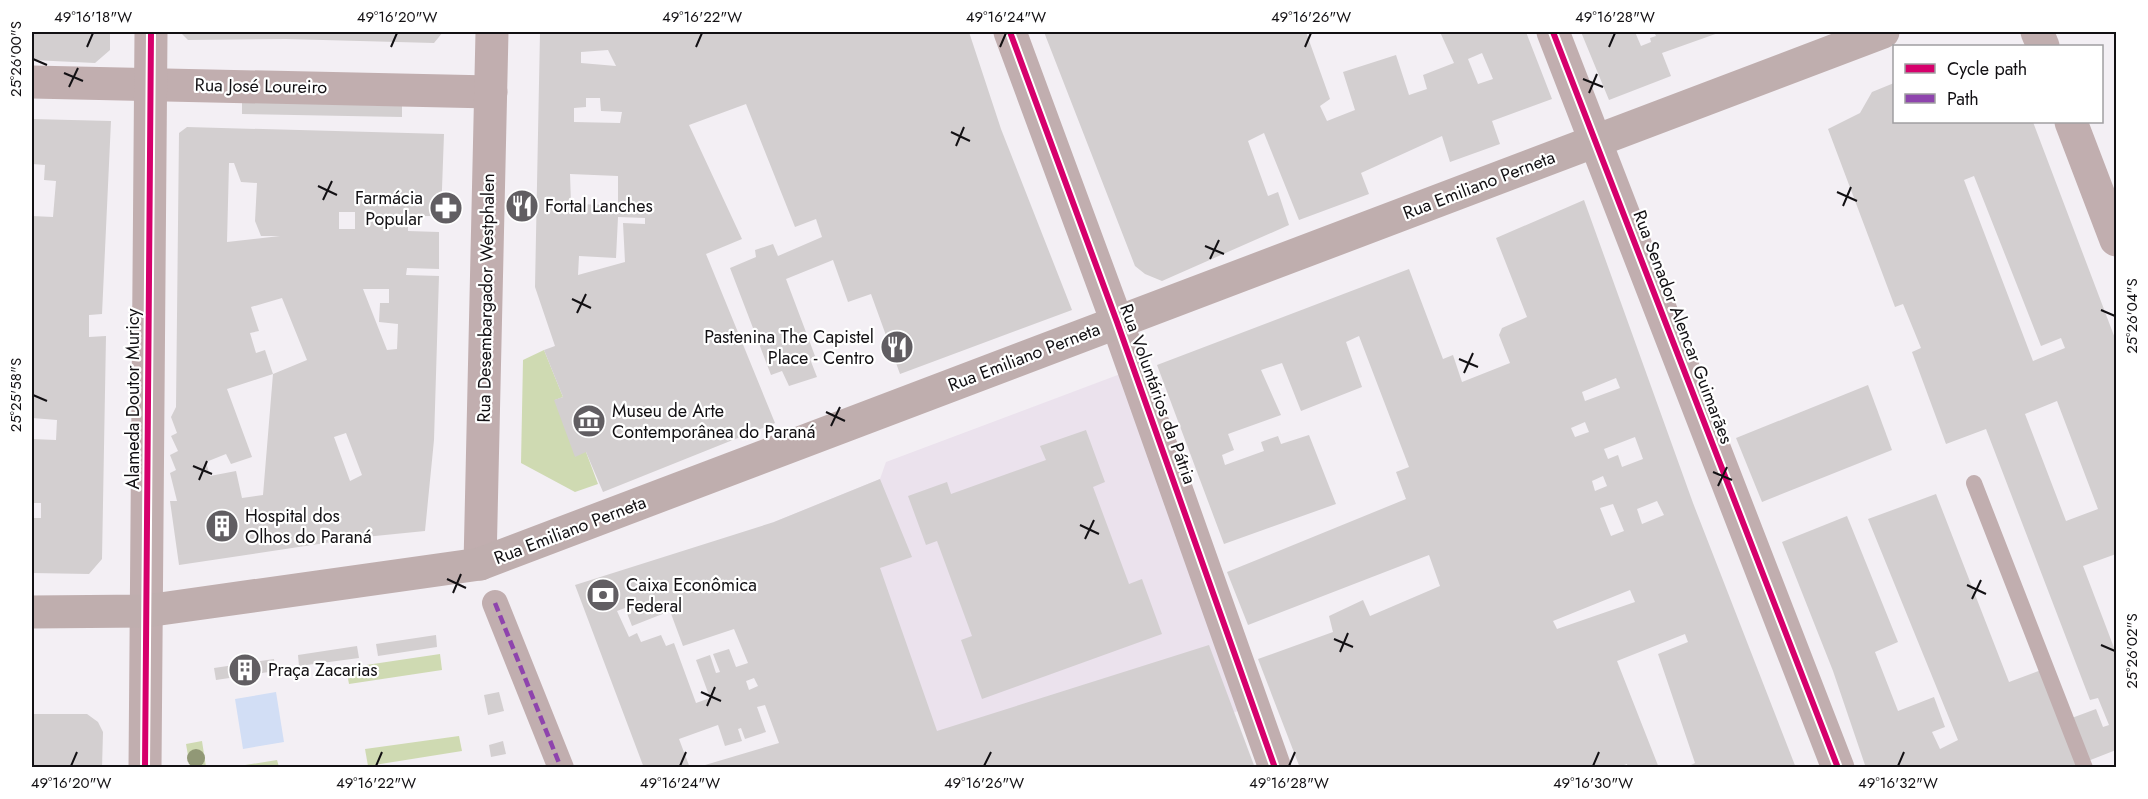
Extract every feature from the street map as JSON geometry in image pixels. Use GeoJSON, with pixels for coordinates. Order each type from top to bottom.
{"type":"FeatureCollection","features":[{"type":"Feature","properties":{"kind":"main road","name":"Rua Emiliano Perneta"},"geometry":{"type":"LineString","coordinates":[[32,612],[146,611],[480,564],[1883,32]]}},
{"type":"Feature","properties":{"kind":"street","name":"Alameda Doutor Muricy"},"geometry":{"type":"LineString","coordinates":[[145,768],[151,32]]}},
{"type":"Feature","properties":{"kind":"street","name":"Rua Desembargador Westphalen"},"geometry":{"type":"LineString","coordinates":[[480,564],[492,32]]}},
{"type":"Feature","properties":{"kind":"street","name":"Rua Voluntários da Pátria"},"geometry":{"type":"LineString","coordinates":[[1010,32],[1117,322],[1275,768]]}},
{"type":"Feature","properties":{"kind":"street","name":"Rua Senador Alencar Guimarães"},"geometry":{"type":"LineString","coordinates":[[1553,32],[1838,768]]}},
{"type":"Feature","properties":{"kind":"street","name":"Rua José Loureiro"},"geometry":{"type":"LineString","coordinates":[[32,82],[491,93]]}},
{"type":"Feature","properties":{"kind":"street"},"geometry":{"type":"LineString","coordinates":[[2072,123],[2116,240]]}},
{"type":"Feature","properties":{"kind":"street"},"geometry":{"type":"LineString","coordinates":[[495,603],[561,768]]}},
{"type":"Feature","properties":{"kind":"lane"},"geometry":{"type":"LineString","coordinates":[[1974,483],[2085,768]]}},
{"type":"Feature","properties":{"kind":"shaded area"},"geometry":{"type":"Polygon","coordinates":[[[1123,373],[1246,708],[1170,736],[861,767],[774,522],[880,479],[886,462],[1123,373]]]}},
{"type":"Feature","properties":{"kind":"green space"},"geometry":{"type":"Polygon","coordinates":[[[544,350],[563,397],[555,400],[586,452],[598,484],[575,492],[521,463],[523,360],[544,350]]]}},
{"type":"Feature","properties":{"kind":"green space"},"geometry":{"type":"Polygon","coordinates":[[[440,654],[442,670],[349,684],[346,668],[440,654]]]}},
{"type":"Feature","properties":{"kind":"green space"},"geometry":{"type":"Polygon","coordinates":[[[459,736],[462,751],[368,766],[365,749],[459,736]]]}},
{"type":"Feature","properties":{"kind":"green space"},"geometry":{"type":"Polygon","coordinates":[[[202,741],[206,767],[190,767],[186,744],[202,741]]]}},
{"type":"Feature","properties":{"kind":"green space"},"geometry":{"type":"Polygon","coordinates":[[[277,760],[279,767],[233,767],[277,760]]]}},
{"type":"Feature","properties":{"kind":"water"},"geometry":{"type":"Polygon","coordinates":[[[276,692],[284,742],[243,749],[235,699],[276,692]]]}},
{"type":"Feature","properties":{"kind":"building"},"geometry":{"type":"Polygon","coordinates":[[[32,32],[110,32],[110,50],[95,63],[32,60],[32,32]]]}},
{"type":"Feature","properties":{"kind":"building"},"geometry":{"type":"Polygon","coordinates":[[[180,32],[443,32],[434,43],[286,39],[188,40],[180,32]]]}},
{"type":"Feature","properties":{"kind":"building"},"geometry":{"type":"Polygon","coordinates":[[[540,32],[969,32],[1001,129],[1072,310],[900,374],[871,294],[848,302],[833,260],[786,279],[815,356],[810,359],[817,377],[789,386],[782,371],[771,375],[730,268],[756,257],[755,250],[773,244],[778,256],[822,237],[816,219],[795,227],[746,104],[689,125],[742,239],[706,254],[775,423],[603,492],[586,452],[575,457],[554,400],[563,397],[544,350],[555,346],[535,287],[540,32]],[[608,50],[581,52],[581,63],[616,66],[608,50]],[[586,98],[586,107],[574,108],[574,122],[620,123],[622,112],[601,111],[600,98],[586,98]],[[570,174],[571,204],[618,205],[618,176],[570,174]],[[618,217],[616,258],[579,256],[578,275],[625,262],[623,223],[645,224],[645,218],[618,217]]]}},
{"type":"Feature","properties":{"kind":"building"},"geometry":{"type":"Polygon","coordinates":[[[1044,32],[1306,32],[1330,99],[1320,106],[1327,121],[1355,110],[1343,72],[1396,55],[1409,95],[1427,89],[1423,75],[1454,63],[1440,32],[1526,32],[1552,99],[1492,121],[1500,144],[1450,162],[1442,136],[1361,173],[1369,194],[1299,220],[1264,133],[1248,141],[1268,196],[1278,192],[1289,225],[1162,281],[1145,274],[1135,266],[1044,32]],[[1482,53],[1468,59],[1478,84],[1493,79],[1482,53]]]}},
{"type":"Feature","properties":{"kind":"building"},"geometry":{"type":"Polygon","coordinates":[[[1581,32],[1635,32],[1641,46],[1651,42],[1650,38],[1656,36],[1654,32],[1721,32],[1662,53],[1671,76],[1609,100],[1581,32]]]}},
{"type":"Feature","properties":{"kind":"building"},"geometry":{"type":"Polygon","coordinates":[[[1893,83],[1893,123],[2033,123],[2116,341],[2116,554],[2083,566],[2116,653],[2116,750],[2070,768],[1866,768],[1833,671],[1782,542],[1847,516],[1898,642],[1875,652],[1898,711],[1934,697],[1945,727],[1932,732],[1940,749],[1958,740],[1868,519],[1936,494],[2009,682],[2049,667],[2061,722],[2096,709],[2103,727],[2109,725],[2098,698],[2090,700],[1986,429],[1946,444],[1912,352],[1921,348],[1903,304],[1895,307],[1828,129],[1860,113],[1872,92],[1893,83]],[[1974,176],[1964,180],[2033,361],[2065,348],[2061,338],[2041,346],[1974,176]],[[2057,401],[2025,414],[2066,521],[2098,509],[2057,401]]]}},
{"type":"Feature","properties":{"kind":"building"},"geometry":{"type":"Polygon","coordinates":[[[242,102],[402,106],[402,117],[242,114],[242,102]]]}},
{"type":"Feature","properties":{"kind":"building"},"geometry":{"type":"Polygon","coordinates":[[[32,119],[111,121],[102,314],[89,315],[89,337],[106,336],[102,559],[89,574],[32,573],[32,518],[41,518],[41,503],[32,503],[32,439],[56,440],[57,420],[32,418],[32,216],[53,217],[56,181],[44,180],[45,165],[32,164],[32,119]]]}},
{"type":"Feature","properties":{"kind":"building"},"geometry":{"type":"Polygon","coordinates":[[[187,127],[444,134],[441,216],[408,216],[408,231],[439,232],[439,269],[407,268],[406,275],[439,276],[434,440],[425,531],[365,537],[179,565],[170,501],[177,501],[170,473],[176,470],[170,455],[178,451],[171,436],[177,433],[171,417],[176,407],[179,133],[187,127]],[[229,163],[227,242],[280,236],[261,236],[255,221],[257,183],[241,182],[234,163],[229,163]],[[339,212],[339,229],[355,229],[355,212],[339,212]],[[363,289],[387,350],[397,349],[398,324],[379,322],[380,303],[389,303],[389,289],[363,289]],[[282,298],[251,307],[259,331],[250,333],[256,353],[265,350],[273,374],[307,360],[282,298]],[[273,374],[227,389],[252,457],[231,464],[226,454],[206,462],[210,476],[236,471],[242,498],[263,495],[273,374]],[[346,433],[334,437],[350,481],[362,475],[346,433]]]}},
{"type":"Feature","properties":{"kind":"building"},"geometry":{"type":"Polygon","coordinates":[[[1584,200],[1693,503],[1796,768],[1685,768],[1695,763],[1658,654],[1688,642],[1685,634],[1617,661],[1659,768],[1628,768],[1627,764],[1615,768],[1300,768],[1258,659],[1333,632],[1329,616],[1363,600],[1370,616],[1440,586],[1429,555],[1248,625],[1227,572],[1406,499],[1396,472],[1409,467],[1359,336],[1346,342],[1362,387],[1301,411],[1282,363],[1261,370],[1281,415],[1228,434],[1234,450],[1222,455],[1225,465],[1264,451],[1261,442],[1278,436],[1281,444],[1309,435],[1336,504],[1224,544],[1157,365],[1409,269],[1443,359],[1453,355],[1462,382],[1510,363],[1499,335],[1502,328],[1527,317],[1496,238],[1584,200]],[[1616,378],[1582,392],[1585,401],[1620,388],[1616,378]],[[1585,422],[1571,428],[1575,437],[1589,432],[1585,422]],[[1635,437],[1604,449],[1608,459],[1618,455],[1622,467],[1643,459],[1635,437]],[[1603,476],[1592,481],[1595,491],[1607,486],[1603,476]],[[1657,501],[1637,509],[1642,524],[1664,515],[1657,501]],[[1613,504],[1600,508],[1611,536],[1624,531],[1613,504]],[[1630,590],[1553,621],[1557,629],[1635,602],[1630,590]]]}},
{"type":"Feature","properties":{"kind":"building"},"geometry":{"type":"Polygon","coordinates":[[[1868,385],[1892,450],[1762,502],[1736,438],[1868,385]]]}},
{"type":"Feature","properties":{"kind":"building"},"geometry":{"type":"Polygon","coordinates":[[[1086,430],[1105,482],[1093,487],[1129,584],[1142,579],[1162,634],[982,699],[961,640],[972,636],[937,541],[926,545],[908,496],[947,482],[951,494],[1046,460],[1040,446],[1086,430]]]}},
{"type":"Feature","properties":{"kind":"building"},"geometry":{"type":"Polygon","coordinates":[[[880,479],[912,557],[880,568],[937,731],[1209,645],[1255,768],[695,768],[779,743],[765,705],[757,707],[766,732],[745,739],[741,728],[738,729],[742,741],[725,746],[718,725],[679,739],[690,768],[644,768],[575,585],[774,522],[880,479]],[[625,608],[617,611],[629,637],[637,633],[641,642],[661,635],[666,646],[674,643],[696,703],[710,698],[696,660],[710,655],[716,673],[720,672],[713,654],[729,649],[736,667],[748,663],[734,629],[683,646],[670,611],[632,626],[625,608]],[[754,678],[746,681],[749,690],[758,686],[754,678]]]}},
{"type":"Feature","properties":{"kind":"building","name":"Praça Zacarias"},"geometry":{"type":"Polygon","coordinates":[[[436,635],[437,647],[378,656],[376,644],[436,635]]]}},
{"type":"Feature","properties":{"kind":"building","name":"Praça Zacarias"},"geometry":{"type":"Polygon","coordinates":[[[357,646],[359,658],[299,666],[298,655],[357,646]]]}},
{"type":"Feature","properties":{"kind":"building","name":"Praça Zacarias"},"geometry":{"type":"Polygon","coordinates":[[[274,659],[275,671],[216,680],[214,668],[274,659]]]}},
{"type":"Feature","properties":{"kind":"building"},"geometry":{"type":"Polygon","coordinates":[[[499,692],[504,711],[488,715],[484,695],[499,692]]]}},
{"type":"Feature","properties":{"kind":"building"},"geometry":{"type":"Polygon","coordinates":[[[32,714],[87,714],[98,722],[103,732],[102,768],[32,768],[32,714]]]}},
{"type":"Feature","properties":{"kind":"building"},"geometry":{"type":"Polygon","coordinates":[[[503,741],[506,754],[491,757],[489,745],[503,741]]]}},
{"type":"Feature","properties":{"kind":"marked path"},"geometry":{"type":"LineString","coordinates":[[495,603],[561,768]]}},
{"type":"Feature","properties":{"kind":"cycle path"},"geometry":{"type":"LineString","coordinates":[[145,768],[151,32]]}},
{"type":"Feature","properties":{"kind":"cycle path"},"geometry":{"type":"LineString","coordinates":[[1010,32],[1117,322],[1275,768]]}},
{"type":"Feature","properties":{"kind":"cycle path"},"geometry":{"type":"LineString","coordinates":[[1553,32],[1838,768]]}},
{"type":"Feature","properties":{"kind":"place","name":"Fortal Lanches"},"geometry":{"type":"Point","coordinates":[522,206]}},
{"type":"Feature","properties":{"kind":"place","name":"Farmácia Popular"},"geometry":{"type":"Point","coordinates":[446,208]}},
{"type":"Feature","properties":{"kind":"place","name":"Pastenina The Capistel Place - Centro"},"geometry":{"type":"Point","coordinates":[897,347]}},
{"type":"Feature","properties":{"kind":"place","name":"Museu de Arte Contemporânea do Paraná"},"geometry":{"type":"Point","coordinates":[589,421]}},
{"type":"Feature","properties":{"kind":"place","name":"Hospital dos Olhos do Paraná"},"geometry":{"type":"Point","coordinates":[222,526]}},
{"type":"Feature","properties":{"kind":"place","name":"Caixa Econômica Federal"},"geometry":{"type":"Point","coordinates":[603,595]}},
{"type":"Feature","properties":{"kind":"place","name":"Praça Zacarias"},"geometry":{"type":"Point","coordinates":[245,670]}}]}
